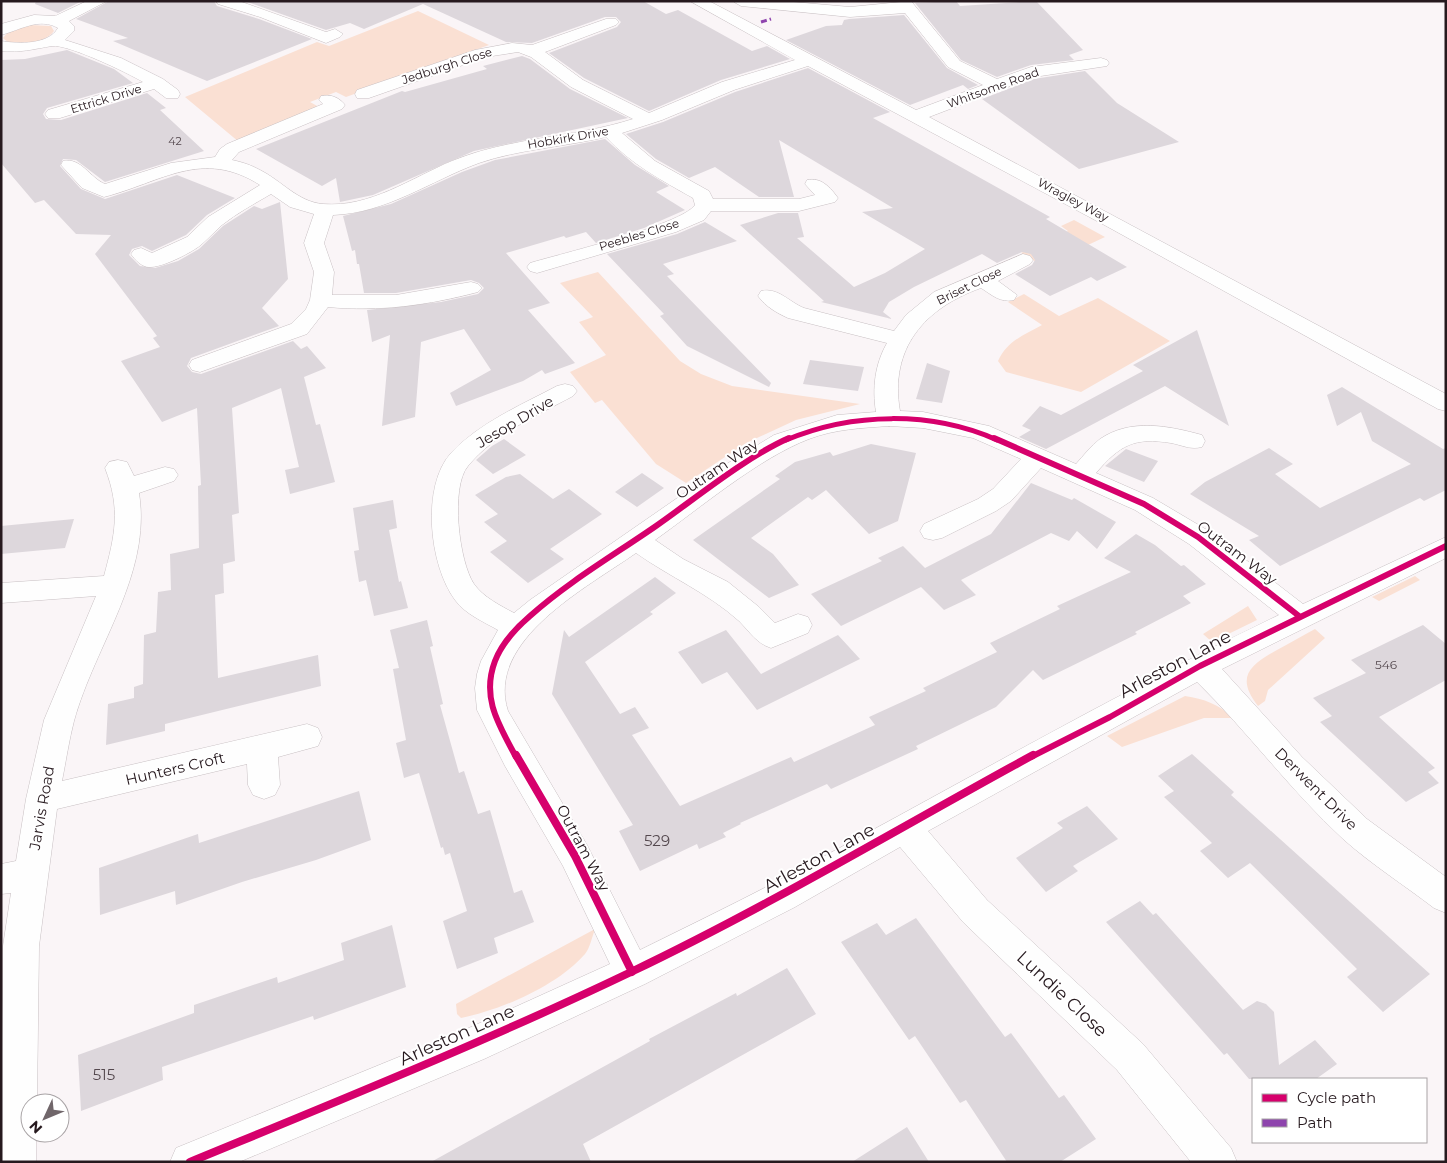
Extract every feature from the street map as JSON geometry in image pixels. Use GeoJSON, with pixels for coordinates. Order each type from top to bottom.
{"type":"FeatureCollection","features":[{"type":"Feature","properties":{"kind":"street"},"geometry":{"type":"LineString","coordinates":[[1,30],[31,21],[57,21],[100,1]]}},
{"type":"Feature","properties":{"kind":"street"},"geometry":{"type":"LineString","coordinates":[[223,1],[265,14],[326,38],[335,34]]}},
{"type":"Feature","properties":{"kind":"street","name":"Wragley Way"},"geometry":{"type":"LineString","coordinates":[[697,1],[811,60],[1301,323],[1446,404]]}},
{"type":"Feature","properties":{"kind":"street"},"geometry":{"type":"LineString","coordinates":[[741,2],[775,12],[850,12],[906,5],[954,64],[996,85]]}},
{"type":"Feature","properties":{"kind":"street"},"geometry":{"type":"LineString","coordinates":[[53,41],[66,31],[66,26],[57,21]]}},
{"type":"Feature","properties":{"kind":"street","name":"Jedburgh Close"},"geometry":{"type":"LineString","coordinates":[[363,94],[492,50],[512,48],[532,51],[611,22]]}},
{"type":"Feature","properties":{"kind":"street","name":"Ettrick Drive"},"geometry":{"type":"LineString","coordinates":[[1,46],[31,47],[53,41],[108,56],[137,70],[172,94]]}},
{"type":"Feature","properties":{"kind":"street","name":"Whitsome Road"},"geometry":{"type":"LineString","coordinates":[[916,116],[1031,72],[1106,68],[1085,47]]}},
{"type":"Feature","properties":{"kind":"street"},"geometry":{"type":"LineString","coordinates":[[532,51],[583,87],[647,119]]}},
{"type":"Feature","properties":{"kind":"street","name":"Hobkirk Drive"},"geometry":{"type":"LineString","coordinates":[[70,165],[89,184],[107,195],[159,173],[191,165],[221,163],[256,174],[292,202],[307,208],[325,210],[367,206],[396,195],[462,163],[502,151],[610,131],[647,119],[729,86],[811,60]]}},
{"type":"Feature","properties":{"kind":"street","name":"Ettrick Drive"},"geometry":{"type":"LineString","coordinates":[[54,114],[157,84]]}},
{"type":"Feature","properties":{"kind":"street"},"geometry":{"type":"LineString","coordinates":[[221,163],[226,153],[233,148],[336,105],[327,100]]}},
{"type":"Feature","properties":{"kind":"street"},"geometry":{"type":"LineString","coordinates":[[610,131],[628,150],[648,165],[702,195],[705,206],[799,205],[828,198],[814,184]]}},
{"type":"Feature","properties":{"kind":"street"},"geometry":{"type":"LineString","coordinates":[[141,254],[150,261],[179,250],[194,241],[215,221],[238,204],[271,187]]}},
{"type":"Feature","properties":{"kind":"street","name":"Peebles Close"},"geometry":{"type":"LineString","coordinates":[[537,267],[669,228],[697,216],[705,206]]}},
{"type":"Feature","properties":{"kind":"street"},"geometry":{"type":"LineString","coordinates":[[200,365],[299,329],[315,312],[321,300],[324,272],[314,243],[325,210]]}},
{"type":"Feature","properties":{"kind":"street","name":"Briset Close"},"geometry":{"type":"LineString","coordinates":[[889,418],[886,404],[886,386],[890,356],[899,339],[919,315],[943,297],[1023,260]]}},
{"type":"Feature","properties":{"kind":"street"},"geometry":{"type":"LineString","coordinates":[[982,280],[1006,295]]}},
{"type":"Feature","properties":{"kind":"street"},"geometry":{"type":"LineString","coordinates":[[321,300],[348,304],[394,302],[449,288],[471,288]]}},
{"type":"Feature","properties":{"kind":"street"},"geometry":{"type":"LineString","coordinates":[[769,296],[784,308],[796,313],[899,339]]}},
{"type":"Feature","properties":{"kind":"street","name":"Jesop Drive"},"geometry":{"type":"LineString","coordinates":[[516,627],[476,604],[464,591],[456,576],[450,549],[444,489],[451,471],[468,450],[498,429],[565,391]]}},
{"type":"Feature","properties":{"kind":"street","name":"Outram Way"},"geometry":{"type":"LineString","coordinates":[[632,972],[567,842],[509,743],[491,706],[490,689],[495,663],[504,643],[516,627],[540,607],[734,471],[783,441],[802,433],[837,423],[889,418],[954,425],[987,435],[1144,504],[1198,537],[1299,616]]}},
{"type":"Feature","properties":{"kind":"street"},"geometry":{"type":"LineString","coordinates":[[1080,475],[1107,447],[1118,439],[1142,435],[1170,434],[1193,441]]}},
{"type":"Feature","properties":{"kind":"street"},"geometry":{"type":"LineString","coordinates":[[933,531],[987,505],[1002,495],[1038,456]]}},
{"type":"Feature","properties":{"kind":"street","name":"Jarvis Road"},"geometry":{"type":"LineString","coordinates":[[16,1162],[21,946],[16,876],[42,799],[59,720],[115,585],[130,516],[122,478],[165,475]]}},
{"type":"Feature","properties":{"kind":"street"},"geometry":{"type":"LineString","coordinates":[[636,540],[673,566],[718,590],[749,614],[771,637],[798,625]]}},
{"type":"Feature","properties":{"kind":"street","name":"Arleston Lane"},"geometry":{"type":"LineString","coordinates":[[210,1158],[472,1046],[632,972],[783,896],[1200,666],[1299,616],[1446,546]]}},
{"type":"Feature","properties":{"kind":"street"},"geometry":{"type":"LineString","coordinates":[[1,593],[115,585]]}},
{"type":"Feature","properties":{"kind":"street","name":"Derwent Drive"},"geometry":{"type":"LineString","coordinates":[[1200,666],[1226,691],[1291,766],[1355,829],[1446,897]]}},
{"type":"Feature","properties":{"kind":"street","name":"Hunters Croft"},"geometry":{"type":"LineString","coordinates":[[42,799],[306,737]]}},
{"type":"Feature","properties":{"kind":"street"},"geometry":{"type":"LineString","coordinates":[[262,748],[264,785]]}},
{"type":"Feature","properties":{"kind":"street","name":"Lundie Close"},"geometry":{"type":"LineString","coordinates":[[905,828],[975,910],[1130,1057],[1217,1162]]}},
{"type":"Feature","properties":{"kind":"shaded area"},"geometry":{"type":"Polygon","coordinates":[[[418,11],[489,45],[346,97],[336,92],[310,102],[319,107],[239,142],[185,97],[317,42],[329,46],[418,11]]]}},
{"type":"Feature","properties":{"kind":"shaded area"},"geometry":{"type":"Polygon","coordinates":[[[30,25],[51,26],[54,31],[44,39],[29,44],[14,44],[3,38],[8,32],[30,25]]]}},
{"type":"Feature","properties":{"kind":"shaded area"},"geometry":{"type":"Polygon","coordinates":[[[1074,220],[1105,237],[1043,266],[1021,253],[1068,231],[1061,226],[1074,220]]]}},
{"type":"Feature","properties":{"kind":"shaded area"},"geometry":{"type":"Polygon","coordinates":[[[598,272],[680,361],[701,374],[732,386],[860,404],[796,420],[746,443],[686,483],[656,464],[602,400],[595,403],[570,372],[606,355],[579,322],[593,317],[560,283],[598,272]]]}},
{"type":"Feature","properties":{"kind":"shaded area"},"geometry":{"type":"Polygon","coordinates":[[[1024,294],[1059,316],[1098,298],[1170,341],[1081,392],[1006,372],[998,361],[1006,348],[1017,339],[1042,325],[1008,302],[1024,294]]]}},
{"type":"Feature","properties":{"kind":"shaded area"},"geometry":{"type":"Polygon","coordinates":[[[1415,576],[1420,580],[1379,601],[1372,597],[1415,576]]]}},
{"type":"Feature","properties":{"kind":"shaded area"},"geometry":{"type":"Polygon","coordinates":[[[1248,606],[1257,620],[1212,642],[1203,634],[1248,606]]]}},
{"type":"Feature","properties":{"kind":"shaded area"},"geometry":{"type":"Polygon","coordinates":[[[1315,629],[1325,638],[1268,690],[1265,701],[1258,706],[1247,687],[1247,679],[1253,667],[1267,656],[1315,629]]]}},
{"type":"Feature","properties":{"kind":"shaded area"},"geometry":{"type":"Polygon","coordinates":[[[1185,696],[1211,703],[1233,718],[1204,718],[1122,747],[1107,736],[1185,696]]]}},
{"type":"Feature","properties":{"kind":"shaded area"},"geometry":{"type":"Polygon","coordinates":[[[595,929],[590,946],[585,954],[573,966],[544,986],[528,995],[493,1009],[461,1018],[457,1014],[456,1004],[595,929]]]}},
{"type":"Feature","properties":{"kind":"building"},"geometry":{"type":"Polygon","coordinates":[[[36,1],[82,1],[58,13],[35,4],[36,1]]]}},
{"type":"Feature","properties":{"kind":"building"},"geometry":{"type":"Polygon","coordinates":[[[109,1],[214,1],[217,6],[259,19],[312,39],[207,81],[113,41],[128,38],[76,19],[109,1]]]}},
{"type":"Feature","properties":{"kind":"building"},"geometry":{"type":"Polygon","coordinates":[[[245,1],[643,1],[666,14],[678,10],[752,51],[767,46],[790,59],[721,80],[649,111],[584,78],[549,53],[617,27],[621,22],[616,17],[605,17],[532,43],[506,42],[423,4],[364,29],[350,23],[326,30],[245,1]]]}},
{"type":"Feature","properties":{"kind":"building"},"geometry":{"type":"Polygon","coordinates":[[[956,1],[960,6],[1036,1],[1083,50],[1069,55],[1074,60],[1031,65],[997,77],[961,60],[915,3],[956,1]]]}},
{"type":"Feature","properties":{"kind":"building"},"geometry":{"type":"Polygon","coordinates":[[[904,15],[947,68],[978,85],[968,89],[963,85],[910,105],[786,40],[826,26],[842,25],[844,20],[904,15]]]}},
{"type":"Feature","properties":{"kind":"building"},"geometry":{"type":"Polygon","coordinates":[[[67,50],[114,69],[133,83],[47,108],[43,114],[46,119],[61,120],[147,93],[166,108],[160,110],[204,151],[105,182],[76,160],[63,159],[60,166],[81,189],[105,199],[177,175],[235,198],[207,215],[186,235],[152,251],[142,246],[132,249],[129,255],[140,266],[155,268],[178,261],[199,249],[223,226],[254,206],[262,209],[280,202],[288,279],[262,308],[279,326],[191,358],[187,366],[192,372],[201,374],[293,341],[301,349],[307,346],[326,368],[304,377],[316,425],[320,424],[335,482],[290,494],[285,470],[299,467],[281,388],[232,408],[239,513],[232,515],[235,561],[223,564],[224,593],[215,595],[218,678],[318,655],[321,686],[165,724],[165,731],[106,745],[108,704],[134,698],[134,687],[143,684],[144,635],[156,632],[158,592],[171,590],[170,554],[199,548],[198,486],[201,485],[197,408],[162,422],[121,361],[160,347],[153,338],[157,336],[95,254],[111,235],[76,234],[44,200],[35,203],[1,163],[1,60],[25,59],[67,50]]]}},
{"type":"Feature","properties":{"kind":"building"},"geometry":{"type":"Polygon","coordinates":[[[522,56],[530,59],[570,89],[628,118],[474,151],[373,195],[340,202],[336,178],[322,186],[256,149],[402,91],[405,92],[487,69],[483,66],[522,56]]]}},
{"type":"Feature","properties":{"kind":"building"},"geometry":{"type":"Polygon","coordinates":[[[808,68],[890,112],[873,118],[1050,217],[1046,219],[1127,267],[1097,281],[1091,277],[1050,296],[1015,274],[1032,265],[1035,260],[1031,254],[1022,252],[997,263],[982,254],[914,287],[889,302],[883,312],[892,319],[821,302],[824,301],[740,225],[778,213],[798,213],[804,237],[797,238],[854,287],[885,273],[925,249],[862,212],[893,208],[779,140],[794,197],[759,197],[715,167],[689,178],[656,159],[626,134],[663,122],[735,92],[808,68]]]}},
{"type":"Feature","properties":{"kind":"building"},"geometry":{"type":"Polygon","coordinates":[[[1085,71],[1117,103],[1179,142],[1079,169],[982,99],[1034,79],[1085,71]]]}},
{"type":"Feature","properties":{"kind":"building"},"geometry":{"type":"Polygon","coordinates":[[[605,139],[635,165],[669,186],[656,192],[685,210],[644,228],[596,243],[586,232],[566,238],[564,236],[506,253],[550,303],[528,310],[575,363],[545,374],[542,370],[523,381],[456,406],[450,393],[491,370],[464,329],[421,342],[415,417],[382,426],[390,335],[372,342],[367,310],[441,302],[478,294],[484,288],[479,283],[471,280],[396,293],[364,293],[359,264],[357,264],[355,250],[352,251],[343,216],[391,204],[462,172],[495,160],[605,139]]]}},
{"type":"Feature","properties":{"kind":"building"},"geometry":{"type":"Polygon","coordinates":[[[705,222],[737,241],[663,264],[674,274],[667,276],[771,383],[769,387],[687,346],[660,316],[664,314],[607,254],[677,234],[705,222]]]}},
{"type":"Feature","properties":{"kind":"building"},"geometry":{"type":"Polygon","coordinates":[[[1197,330],[1229,426],[1165,386],[1046,449],[1019,437],[1031,430],[1022,426],[1040,406],[1061,415],[1143,371],[1133,365],[1197,330]]]}},
{"type":"Feature","properties":{"kind":"building"},"geometry":{"type":"Polygon","coordinates":[[[810,360],[864,367],[858,391],[803,384],[810,360]]]}},
{"type":"Feature","properties":{"kind":"building"},"geometry":{"type":"Polygon","coordinates":[[[927,363],[950,371],[942,403],[916,399],[927,363]]]}},
{"type":"Feature","properties":{"kind":"building"},"geometry":{"type":"Polygon","coordinates":[[[1342,387],[1443,449],[1446,448],[1446,490],[1424,501],[1420,498],[1280,566],[1249,540],[1259,536],[1190,494],[1205,482],[1269,448],[1293,464],[1275,474],[1320,508],[1411,464],[1372,441],[1361,412],[1337,426],[1327,395],[1342,387]]]}},
{"type":"Feature","properties":{"kind":"building"},"geometry":{"type":"Polygon","coordinates":[[[504,439],[526,455],[493,474],[476,460],[492,446],[504,439]]]}},
{"type":"Feature","properties":{"kind":"building"},"geometry":{"type":"Polygon","coordinates":[[[871,444],[916,453],[898,521],[869,534],[826,490],[812,500],[808,497],[751,538],[773,554],[799,585],[769,598],[693,540],[780,479],[775,476],[795,462],[830,452],[833,456],[871,444]]]}},
{"type":"Feature","properties":{"kind":"building"},"geometry":{"type":"Polygon","coordinates":[[[1126,449],[1158,461],[1144,482],[1105,466],[1126,449]]]}},
{"type":"Feature","properties":{"kind":"building"},"geometry":{"type":"Polygon","coordinates":[[[642,473],[664,488],[637,507],[615,492],[642,473]]]}},
{"type":"Feature","properties":{"kind":"building"},"geometry":{"type":"Polygon","coordinates":[[[520,474],[553,499],[569,489],[602,514],[550,549],[564,559],[528,583],[490,552],[507,541],[484,522],[498,514],[475,495],[506,477],[520,474]]]}},
{"type":"Feature","properties":{"kind":"building"},"geometry":{"type":"Polygon","coordinates":[[[1031,483],[1072,500],[1074,498],[1116,522],[1097,549],[1077,531],[1069,541],[1051,533],[961,580],[976,595],[944,610],[921,587],[841,626],[811,594],[882,561],[878,558],[903,546],[925,568],[991,534],[1031,483]]]}},
{"type":"Feature","properties":{"kind":"building"},"geometry":{"type":"Polygon","coordinates":[[[393,500],[397,528],[389,530],[399,582],[401,581],[408,608],[374,616],[366,580],[359,582],[354,551],[359,550],[353,508],[393,500]]]}},
{"type":"Feature","properties":{"kind":"building"},"geometry":{"type":"Polygon","coordinates":[[[74,519],[65,548],[1,554],[1,526],[74,519]]]}},
{"type":"Feature","properties":{"kind":"building"},"geometry":{"type":"Polygon","coordinates":[[[1136,534],[1155,545],[1181,566],[1184,565],[1206,584],[1183,596],[1191,603],[1135,632],[1137,634],[1043,680],[1033,670],[996,707],[916,746],[918,749],[831,789],[827,784],[740,823],[723,833],[726,837],[699,849],[697,844],[640,871],[619,831],[633,825],[552,694],[564,630],[569,637],[655,577],[676,593],[650,612],[653,614],[585,662],[620,714],[635,707],[649,728],[632,735],[680,806],[791,757],[794,762],[875,725],[869,717],[926,691],[923,688],[997,652],[990,643],[1060,609],[1057,606],[1131,572],[1104,558],[1136,534]]]}},
{"type":"Feature","properties":{"kind":"building"},"geometry":{"type":"Polygon","coordinates":[[[427,620],[433,646],[430,647],[443,704],[440,705],[459,773],[464,771],[478,814],[490,810],[514,893],[522,890],[534,922],[494,938],[498,953],[457,969],[443,921],[467,911],[450,853],[445,855],[443,847],[441,848],[419,773],[404,778],[396,743],[406,740],[393,669],[399,668],[390,630],[427,620]]]}},
{"type":"Feature","properties":{"kind":"building"},"geometry":{"type":"Polygon","coordinates":[[[1423,625],[1446,644],[1446,680],[1379,717],[1435,768],[1428,772],[1439,783],[1406,802],[1320,722],[1332,716],[1313,698],[1366,673],[1351,660],[1423,625]]]}},
{"type":"Feature","properties":{"kind":"building"},"geometry":{"type":"Polygon","coordinates":[[[726,630],[761,674],[838,635],[860,659],[757,710],[727,672],[702,684],[678,652],[726,630]]]}},
{"type":"Feature","properties":{"kind":"building"},"geometry":{"type":"Polygon","coordinates":[[[1192,754],[1234,792],[1231,795],[1430,974],[1383,1012],[1347,977],[1357,969],[1250,863],[1228,878],[1200,851],[1212,843],[1164,797],[1174,791],[1158,776],[1192,754]]]}},
{"type":"Feature","properties":{"kind":"building"},"geometry":{"type":"Polygon","coordinates":[[[359,791],[371,840],[316,860],[242,882],[176,905],[175,891],[100,915],[99,868],[198,834],[199,843],[359,791]]]}},
{"type":"Feature","properties":{"kind":"building"},"geometry":{"type":"Polygon","coordinates":[[[1087,806],[1118,839],[1073,866],[1078,871],[1046,892],[1016,858],[1063,828],[1057,823],[1087,806]]]}},
{"type":"Feature","properties":{"kind":"building"},"geometry":{"type":"Polygon","coordinates":[[[1140,901],[1153,915],[1156,913],[1243,1010],[1257,1001],[1266,1004],[1274,1012],[1279,1065],[1315,1040],[1337,1064],[1317,1078],[1249,1079],[1227,1053],[1224,1055],[1106,922],[1140,901]]]}},
{"type":"Feature","properties":{"kind":"building"},"geometry":{"type":"Polygon","coordinates":[[[916,918],[1005,1037],[1011,1033],[1059,1098],[1064,1095],[1096,1139],[1060,1162],[1007,1162],[966,1100],[960,1103],[915,1036],[909,1040],[841,942],[877,923],[886,935],[916,918]]]}},
{"type":"Feature","properties":{"kind":"building"},"geometry":{"type":"Polygon","coordinates":[[[392,925],[406,987],[314,1020],[313,1016],[162,1067],[163,1080],[81,1111],[78,1055],[194,1013],[194,1005],[277,977],[278,983],[344,960],[341,943],[392,925]]]}},
{"type":"Feature","properties":{"kind":"building"},"geometry":{"type":"Polygon","coordinates":[[[787,968],[816,1014],[583,1144],[591,1162],[431,1162],[650,1041],[649,1039],[736,993],[737,996],[787,968]]]}},
{"type":"Feature","properties":{"kind":"building"},"geometry":{"type":"Polygon","coordinates":[[[907,1127],[929,1162],[852,1162],[907,1127]]]}},
{"type":"Feature","properties":{"kind":"marked path"},"geometry":{"type":"LineString","coordinates":[[761,22],[771,19]]}},
{"type":"Feature","properties":{"kind":"cycle path"},"geometry":{"type":"LineString","coordinates":[[632,972],[575,856],[493,713],[490,688],[495,661],[501,649],[518,627],[540,607],[734,471],[783,441],[802,433],[837,423],[889,418],[923,420],[980,432],[1144,504],[1198,537],[1299,616]]}},
{"type":"Feature","properties":{"kind":"cycle path"},"geometry":{"type":"LineString","coordinates":[[190,1162],[471,1046],[632,972],[783,896],[1032,756],[1110,717],[1200,666],[1446,546]]}}]}
